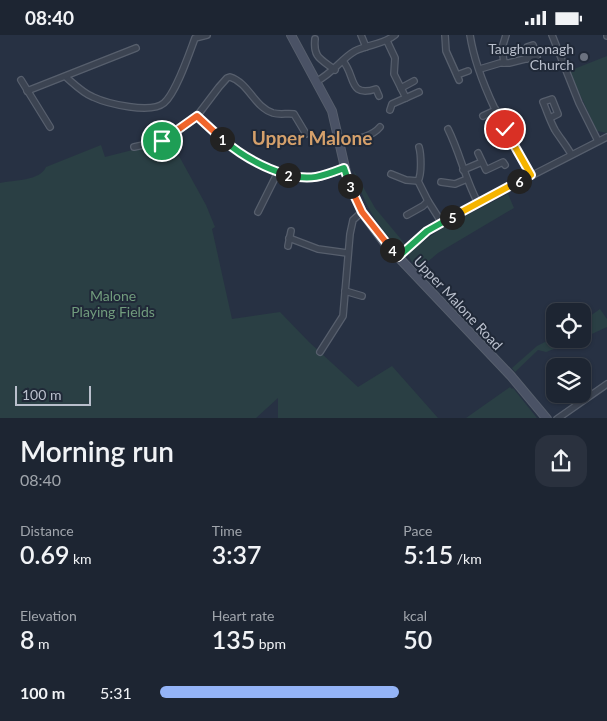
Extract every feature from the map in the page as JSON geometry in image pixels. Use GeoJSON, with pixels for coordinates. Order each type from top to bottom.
{"type":"FeatureCollection","features":[{"type":"Feature","properties":{"kind":"main road","name":"Upper Malone Road"},"geometry":{"type":"LineString","coordinates":[[291,35],[332,111],[344,168],[359,215],[367,219],[398,257],[511,377],[546,418]]}},
{"type":"Feature","properties":{"kind":"street"},"geometry":{"type":"LineString","coordinates":[[66,77],[82,91],[104,101],[128,107],[163,105],[176,84],[196,38],[207,35]]}},
{"type":"Feature","properties":{"kind":"street"},"geometry":{"type":"LineString","coordinates":[[361,35],[366,47]]}},
{"type":"Feature","properties":{"kind":"street"},"geometry":{"type":"LineString","coordinates":[[317,81],[335,70],[348,55],[387,41],[395,35]]}},
{"type":"Feature","properties":{"kind":"street"},"geometry":{"type":"LineString","coordinates":[[445,35],[446,51],[458,77],[468,71]]}},
{"type":"Feature","properties":{"kind":"street"},"geometry":{"type":"LineString","coordinates":[[470,35],[472,47],[496,110],[531,175]]}},
{"type":"Feature","properties":{"kind":"street"},"geometry":{"type":"LineString","coordinates":[[504,63],[502,48],[506,35]]}},
{"type":"Feature","properties":{"kind":"street"},"geometry":{"type":"LineString","coordinates":[[552,35],[576,96],[598,141]]}},
{"type":"Feature","properties":{"kind":"street"},"geometry":{"type":"LineString","coordinates":[[315,39],[317,56],[335,70]]}},
{"type":"Feature","properties":{"kind":"street"},"geometry":{"type":"LineString","coordinates":[[387,41],[395,58],[394,74],[406,98]]}},
{"type":"Feature","properties":{"kind":"street"},"geometry":{"type":"LineString","coordinates":[[27,91],[136,48]]}},
{"type":"Feature","properties":{"kind":"street"},"geometry":{"type":"LineString","coordinates":[[439,54],[446,51]]}},
{"type":"Feature","properties":{"kind":"street"},"geometry":{"type":"LineString","coordinates":[[480,69],[527,59]]}},
{"type":"Feature","properties":{"kind":"street"},"geometry":{"type":"LineString","coordinates":[[343,61],[351,72],[353,85],[359,91],[365,93],[376,89],[378,96]]}},
{"type":"Feature","properties":{"kind":"street"},"geometry":{"type":"LineString","coordinates":[[134,147],[162,141],[197,116],[226,78],[233,78],[244,85],[259,104],[268,110],[294,114],[306,134]]}},
{"type":"Feature","properties":{"kind":"street"},"geometry":{"type":"LineString","coordinates":[[21,80],[50,127]]}},
{"type":"Feature","properties":{"kind":"street"},"geometry":{"type":"LineString","coordinates":[[401,87],[414,80]]}},
{"type":"Feature","properties":{"kind":"street"},"geometry":{"type":"LineString","coordinates":[[390,111],[392,104],[419,92]]}},
{"type":"Feature","properties":{"kind":"street"},"geometry":{"type":"LineString","coordinates":[[482,116],[496,110]]}},
{"type":"Feature","properties":{"kind":"street"},"geometry":{"type":"LineString","coordinates":[[197,116],[222,140],[244,157],[278,172],[315,178],[344,168]]}},
{"type":"Feature","properties":{"kind":"street"},"geometry":{"type":"LineString","coordinates":[[550,118],[555,130],[571,154]]}},
{"type":"Feature","properties":{"kind":"street"},"geometry":{"type":"LineString","coordinates":[[339,143],[377,131],[380,127]]}},
{"type":"Feature","properties":{"kind":"street"},"geometry":{"type":"LineString","coordinates":[[448,129],[458,150],[463,171],[478,203]]}},
{"type":"Feature","properties":{"kind":"street"},"geometry":{"type":"LineString","coordinates":[[398,257],[427,231],[571,154],[607,137]]}},
{"type":"Feature","properties":{"kind":"street"},"geometry":{"type":"LineString","coordinates":[[418,147],[421,155],[420,177],[418,181],[442,223]]}},
{"type":"Feature","properties":{"kind":"street"},"geometry":{"type":"LineString","coordinates":[[478,153],[486,170],[503,162],[505,165]]}},
{"type":"Feature","properties":{"kind":"street"},"geometry":{"type":"LineString","coordinates":[[463,171],[482,162]]}},
{"type":"Feature","properties":{"kind":"street"},"geometry":{"type":"LineString","coordinates":[[258,212],[278,172]]}},
{"type":"Feature","properties":{"kind":"street"},"geometry":{"type":"LineString","coordinates":[[391,174],[406,180],[418,181]]}},
{"type":"Feature","properties":{"kind":"street"},"geometry":{"type":"LineString","coordinates":[[441,182],[455,184],[467,179]]}},
{"type":"Feature","properties":{"kind":"street"},"geometry":{"type":"LineString","coordinates":[[407,215],[422,207],[428,201]]}},
{"type":"Feature","properties":{"kind":"street"},"geometry":{"type":"LineString","coordinates":[[320,352],[343,317],[347,253],[352,223],[359,215]]}},
{"type":"Feature","properties":{"kind":"street"},"geometry":{"type":"LineString","coordinates":[[288,246],[291,231]]}},
{"type":"Feature","properties":{"kind":"street"},"geometry":{"type":"LineString","coordinates":[[289,238],[318,249],[347,253]]}},
{"type":"Feature","properties":{"kind":"street"},"geometry":{"type":"LineString","coordinates":[[345,291],[362,296]]}},
{"type":"Feature","properties":{"kind":"street"},"geometry":{"type":"LineString","coordinates":[[558,418],[607,384]]}},
{"type":"Feature","properties":{"kind":"green space"},"geometry":{"type":"Polygon","coordinates":[[[607,56],[607,133],[597,131],[569,71],[607,56]]]}},
{"type":"Feature","properties":{"kind":"green space","name":"Malone Playing Fields"},"geometry":{"type":"Polygon","coordinates":[[[164,142],[174,157],[179,156],[206,205],[215,227],[212,229],[232,319],[280,312],[309,342],[358,387],[392,366],[438,418],[278,418],[278,398],[256,418],[0,418],[0,183],[38,175],[46,167],[101,145],[105,157],[164,142]]]}},
{"type":"Feature","properties":{"kind":"green space"},"geometry":{"type":"Polygon","coordinates":[[[353,169],[375,208],[405,244],[396,245],[381,227],[365,201],[353,169]]]}},
{"type":"Feature","properties":{"kind":"green space"},"geometry":{"type":"Polygon","coordinates":[[[508,194],[514,208],[438,253],[419,269],[412,262],[409,252],[442,228],[508,194]]]}},
{"type":"Feature","properties":{"kind":"green space"},"geometry":{"type":"Polygon","coordinates":[[[600,309],[607,319],[607,327],[591,334],[591,315],[600,309]]]}},
{"type":"Feature","properties":{"kind":"green space"},"geometry":{"type":"Polygon","coordinates":[[[546,342],[546,348],[556,348],[546,352],[538,350],[515,372],[512,368],[537,346],[546,342]]]}},
{"type":"Feature","properties":{"kind":"green space"},"geometry":{"type":"Polygon","coordinates":[[[510,387],[513,388],[537,418],[466,418],[510,387]]]}},
{"type":"Feature","properties":{"kind":"place","name":"Taughmonagh Church"},"geometry":{"type":"Point","coordinates":[584,57]}},
{"type":"Feature","properties":{"kind":"district","name":"Upper Malone"},"geometry":{"type":"Point","coordinates":[312,138]}},
{"type":"Feature","properties":{"kind":"route"},"geometry":{"type":"LineString","coordinates":[[162,141],[197,116],[222,140],[244,157],[278,172],[297,177],[315,178],[344,168],[349,185],[362,212],[398,257],[427,231],[531,175],[505,129]]}}]}
